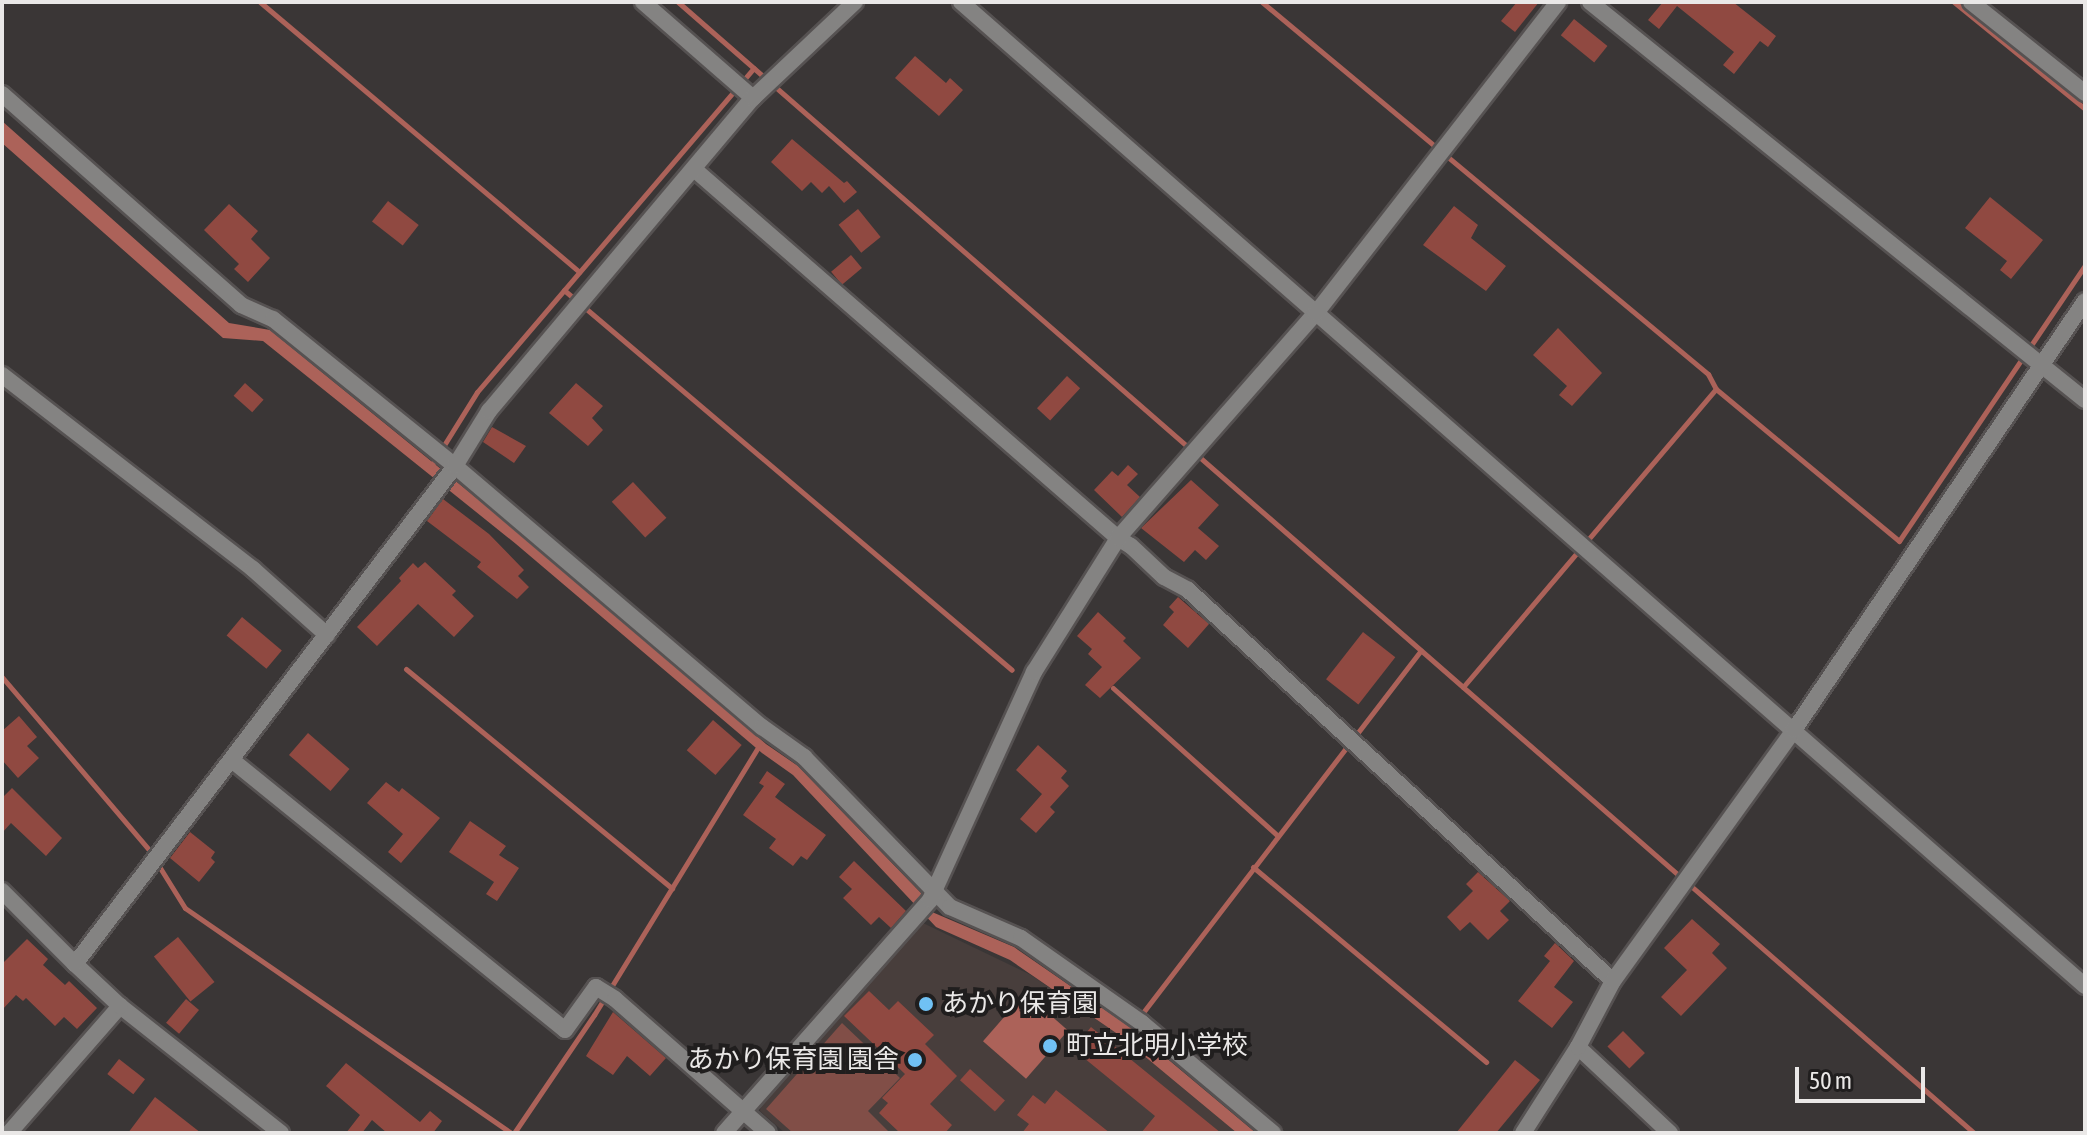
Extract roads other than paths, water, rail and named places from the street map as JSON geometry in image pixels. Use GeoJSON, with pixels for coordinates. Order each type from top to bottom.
{"type":"FeatureCollection","features":[{"type":"Feature","properties":{"kind":"street"},"geometry":{"type":"LineString","coordinates":[[643,2],[754,86]]}},
{"type":"Feature","properties":{"kind":"street"},"geometry":{"type":"LineString","coordinates":[[75,964],[327,635],[444,466],[694,169],[754,86],[855,2]]}},
{"type":"Feature","properties":{"kind":"street"},"geometry":{"type":"LineString","coordinates":[[961,2],[2085,986]]}},
{"type":"Feature","properties":{"kind":"street"},"geometry":{"type":"LineString","coordinates":[[724,1133],[918,916],[932,896],[1034,672],[1118,538],[1316,313],[1558,2]]}},
{"type":"Feature","properties":{"kind":"street"},"geometry":{"type":"LineString","coordinates":[[1590,2],[2085,400]]}},
{"type":"Feature","properties":{"kind":"street"},"geometry":{"type":"LineString","coordinates":[[1971,2],[2085,93]]}},
{"type":"Feature","properties":{"kind":"street"},"geometry":{"type":"LineString","coordinates":[[2,94],[241,305],[273,319],[444,466],[762,727],[804,757],[932,896],[1021,938],[1137,1020],[1273,1133]]}},
{"type":"Feature","properties":{"kind":"street"},"geometry":{"type":"LineString","coordinates":[[694,169],[1118,538],[1164,577],[1188,590],[1613,981]]}},
{"type":"Feature","properties":{"kind":"street"},"geometry":{"type":"LineString","coordinates":[[1523,1133],[1578,1047],[1613,981],[1794,730],[2031,356],[2085,301]]}},
{"type":"Feature","properties":{"kind":"street"},"geometry":{"type":"LineString","coordinates":[[2,375],[253,569],[327,635]]}},
{"type":"Feature","properties":{"kind":"street"},"geometry":{"type":"LineString","coordinates":[[233,761],[565,1030],[596,987],[768,1133]]}},
{"type":"Feature","properties":{"kind":"street"},"geometry":{"type":"LineString","coordinates":[[2,891],[120,1006],[281,1133]]}},
{"type":"Feature","properties":{"kind":"street"},"geometry":{"type":"LineString","coordinates":[[9,1133],[120,1006]]}},
{"type":"Feature","properties":{"kind":"street"},"geometry":{"type":"LineString","coordinates":[[1578,1047],[1670,1133]]}},
{"type":"Feature","properties":{"kind":"waterway"},"geometry":{"type":"LineString","coordinates":[[260,2],[579,272]]}},
{"type":"Feature","properties":{"kind":"waterway"},"geometry":{"type":"LineString","coordinates":[[678,2],[1974,1133]]}},
{"type":"Feature","properties":{"kind":"waterway"},"geometry":{"type":"LineString","coordinates":[[1262,2],[1708,374],[1716,389]]}},
{"type":"Feature","properties":{"kind":"waterway"},"geometry":{"type":"LineString","coordinates":[[1954,2],[2085,109]]}},
{"type":"Feature","properties":{"kind":"waterway"},"geometry":{"type":"LineString","coordinates":[[431,466],[477,392],[754,68]]}},
{"type":"Feature","properties":{"kind":"waterway"},"geometry":{"type":"LineString","coordinates":[[1463,687],[1716,389],[1899,541],[2085,265]]}},
{"type":"Feature","properties":{"kind":"waterway"},"geometry":{"type":"LineString","coordinates":[[564,290],[1012,670]]}},
{"type":"Feature","properties":{"kind":"waterway"},"geometry":{"type":"LineString","coordinates":[[1128,1032],[1421,650]]}},
{"type":"Feature","properties":{"kind":"waterway"},"geometry":{"type":"LineString","coordinates":[[406,669],[672,888]]}},
{"type":"Feature","properties":{"kind":"waterway"},"geometry":{"type":"LineString","coordinates":[[2,677],[149,850],[185,908],[511,1133]]}},
{"type":"Feature","properties":{"kind":"waterway"},"geometry":{"type":"LineString","coordinates":[[1113,688],[1277,835]]}},
{"type":"Feature","properties":{"kind":"waterway"},"geometry":{"type":"LineString","coordinates":[[514,1133],[594,1015],[759,746]]}},
{"type":"Feature","properties":{"kind":"waterway"},"geometry":{"type":"LineString","coordinates":[[1253,867],[1486,1062]]}},
{"type":"Feature","properties":{"kind":"place","name":"あかり保育園"},"geometry":{"type":"Point","coordinates":[926,1004]}},
{"type":"Feature","properties":{"kind":"place","name":"町立北明小学校"},"geometry":{"type":"Point","coordinates":[1050,1046]}},
{"type":"Feature","properties":{"kind":"place","name":"あかり保育園 園舎"},"geometry":{"type":"Point","coordinates":[915,1060]}}]}
